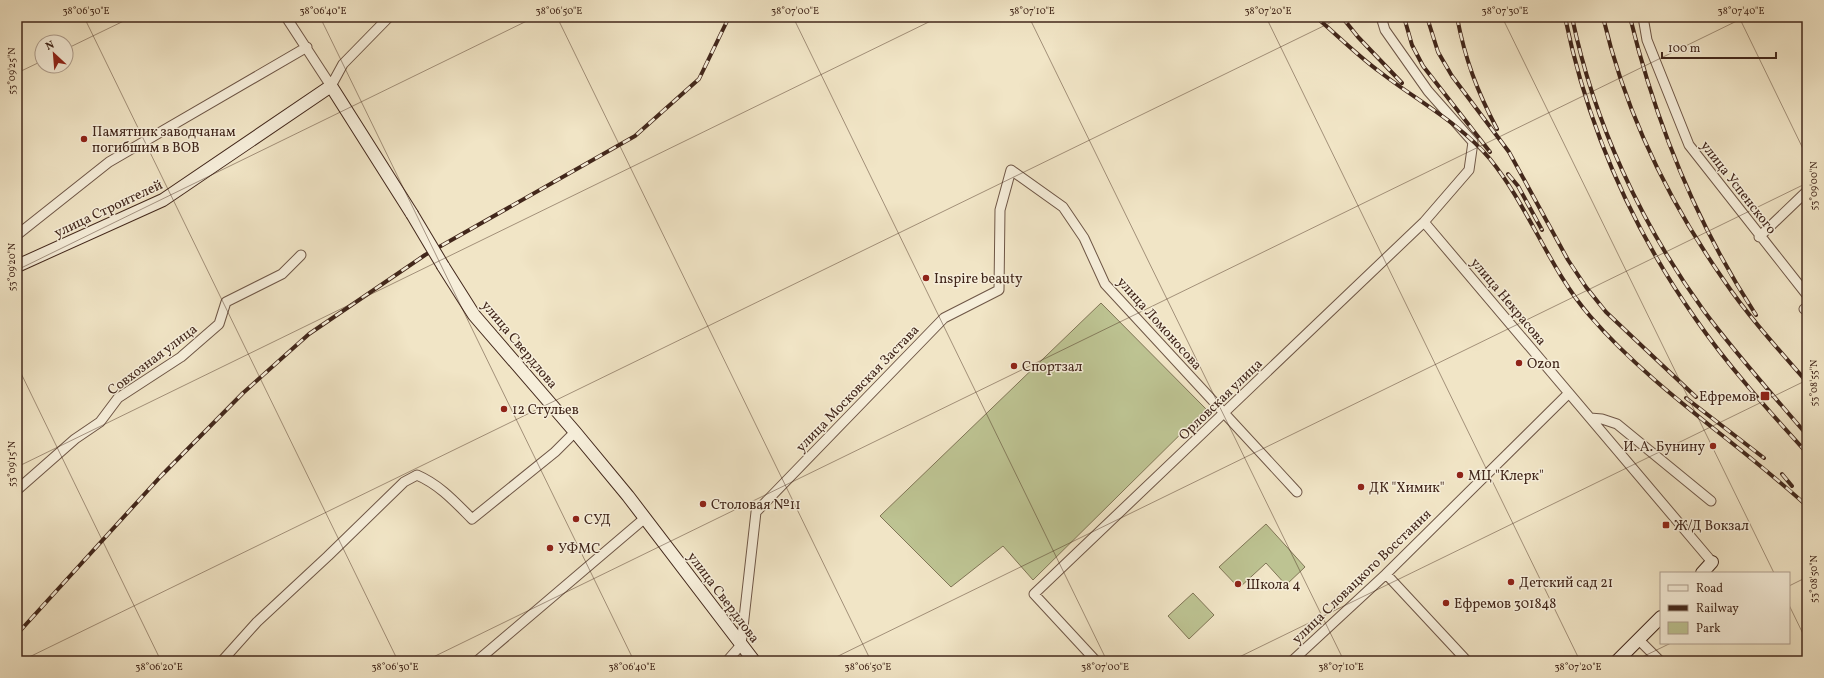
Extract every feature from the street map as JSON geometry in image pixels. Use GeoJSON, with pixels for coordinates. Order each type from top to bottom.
{"type":"FeatureCollection","features":[{"type":"Feature","properties":{"kind":"main road","name":"улица Свердлова"},"geometry":{"type":"LineString","coordinates":[[331,86],[474,315],[575,432],[645,518],[701,590],[741,646],[754,661]]}},
{"type":"Feature","properties":{"kind":"main road","name":"улица Строителей"},"geometry":{"type":"LineString","coordinates":[[17,266],[163,200],[331,86]]}},
{"type":"Feature","properties":{"kind":"main road"},"geometry":{"type":"LineString","coordinates":[[1703,572],[1712,562]]}},
{"type":"Feature","properties":{"kind":"main road"},"geometry":{"type":"LineString","coordinates":[[1617,661],[1660,618]]}},
{"type":"Feature","properties":{"kind":"street"},"geometry":{"type":"LineString","coordinates":[[286,17],[307,47],[331,86]]}},
{"type":"Feature","properties":{"kind":"street","name":"улица Строителей"},"geometry":{"type":"LineString","coordinates":[[331,86],[343,64],[389,17]]}},
{"type":"Feature","properties":{"kind":"street","name":"Орловская улица"},"geometry":{"type":"LineString","coordinates":[[1096,661],[1034,594],[1224,415],[1424,222],[1470,170],[1473,142],[1428,91],[1385,30],[1381,17]]}},
{"type":"Feature","properties":{"kind":"street","name":"улица Успенского"},"geometry":{"type":"LineString","coordinates":[[1643,17],[1648,40],[1689,145],[1759,237],[1807,295]]}},
{"type":"Feature","properties":{"kind":"street"},"geometry":{"type":"LineString","coordinates":[[17,235],[109,162],[307,47]]}},
{"type":"Feature","properties":{"kind":"street","name":"улица Ломоносова"},"geometry":{"type":"LineString","coordinates":[[1011,170],[1063,207],[1084,238],[1105,284],[1224,415],[1297,492]]}},
{"type":"Feature","properties":{"kind":"street","name":"улица Московская Застава"},"geometry":{"type":"LineString","coordinates":[[741,646],[756,512],[944,318],[999,290],[1000,210],[1011,170]]}},
{"type":"Feature","properties":{"kind":"street"},"geometry":{"type":"LineString","coordinates":[[1759,237],[1807,191]]}},
{"type":"Feature","properties":{"kind":"street","name":"улица Некрасова"},"geometry":{"type":"LineString","coordinates":[[1424,222],[1712,562]]}},
{"type":"Feature","properties":{"kind":"street","name":"Совхозная улица"},"geometry":{"type":"LineString","coordinates":[[17,490],[75,439],[100,422],[118,398],[181,357],[220,324],[226,302],[282,274],[301,255]]}},
{"type":"Feature","properties":{"kind":"street","name":"улица Словацкого Восстания"},"geometry":{"type":"LineString","coordinates":[[1292,661],[1386,574],[1569,393]]}},
{"type":"Feature","properties":{"kind":"street"},"geometry":{"type":"LineString","coordinates":[[1590,418],[1602,419],[1617,424],[1711,501]]}},
{"type":"Feature","properties":{"kind":"street"},"geometry":{"type":"LineString","coordinates":[[222,661],[257,622],[404,482],[417,475],[427,480],[443,489],[472,519],[555,452],[575,432]]}},
{"type":"Feature","properties":{"kind":"street"},"geometry":{"type":"LineString","coordinates":[[477,661],[645,518]]}},
{"type":"Feature","properties":{"kind":"street"},"geometry":{"type":"LineString","coordinates":[[1386,574],[1467,661]]}},
{"type":"Feature","properties":{"kind":"street"},"geometry":{"type":"LineString","coordinates":[[1639,640],[1660,661]]}},
{"type":"Feature","properties":{"kind":"street"},"geometry":{"type":"LineString","coordinates":[[727,661],[741,646]]}},
{"type":"Feature","properties":{"kind":"green space"},"geometry":{"type":"Polygon","coordinates":[[[1101,303],[1206,409],[1033,580],[1003,546],[951,587],[880,516],[1101,303]]]}},
{"type":"Feature","properties":{"kind":"green space"},"geometry":{"type":"Polygon","coordinates":[[[1266,524],[1305,567],[1286,585],[1266,563],[1239,588],[1219,567],[1266,524]]]}},
{"type":"Feature","properties":{"kind":"green space"},"geometry":{"type":"Polygon","coordinates":[[[1193,593],[1214,615],[1189,639],[1168,616],[1193,593]]]}},
{"type":"Feature","properties":{"kind":"railway"},"geometry":{"type":"LineString","coordinates":[[19,632],[161,476],[243,393],[309,334],[425,255],[635,136],[699,79],[729,17]]}},
{"type":"Feature","properties":{"kind":"railway"},"geometry":{"type":"LineString","coordinates":[[1316,17],[1355,52],[1452,123],[1478,146],[1504,178],[1563,278],[1590,316],[1640,367],[1807,506]]}},
{"type":"Feature","properties":{"kind":"railway"},"geometry":{"type":"LineString","coordinates":[[1342,17],[1358,37],[1402,83]]}},
{"type":"Feature","properties":{"kind":"railway"},"geometry":{"type":"LineString","coordinates":[[1404,17],[1412,45],[1423,66],[1490,152]]}},
{"type":"Feature","properties":{"kind":"railway"},"geometry":{"type":"LineString","coordinates":[[1427,17],[1438,52],[1452,76],[1509,152],[1568,260],[1586,287],[1606,312],[1696,397]]}},
{"type":"Feature","properties":{"kind":"railway"},"geometry":{"type":"LineString","coordinates":[[1457,17],[1472,74],[1497,129]]}},
{"type":"Feature","properties":{"kind":"railway"},"geometry":{"type":"LineString","coordinates":[[1565,17],[1574,57],[1599,136],[1632,212],[1651,248],[1672,284],[1708,336],[1763,404],[1807,453]]}},
{"type":"Feature","properties":{"kind":"railway"},"geometry":{"type":"LineString","coordinates":[[1572,17],[1581,56],[1593,95],[1607,134],[1640,208],[1681,278],[1704,311],[1754,374],[1807,435]]}},
{"type":"Feature","properties":{"kind":"railway"},"geometry":{"type":"LineString","coordinates":[[1603,17],[1612,52],[1636,120],[1651,154],[1684,218],[1723,279],[1743,306],[1807,382]]}},
{"type":"Feature","properties":{"kind":"railway"},"geometry":{"type":"LineString","coordinates":[[1630,17],[1652,96],[1680,172],[1715,245],[1734,280],[1756,315]]}},
{"type":"Feature","properties":{"kind":"railway"},"geometry":{"type":"LineString","coordinates":[[1508,174],[1518,186],[1542,230]]}},
{"type":"Feature","properties":{"kind":"railway"},"geometry":{"type":"LineString","coordinates":[[1686,398],[1764,458]]}},
{"type":"Feature","properties":{"kind":"railway"},"geometry":{"type":"LineString","coordinates":[[1782,474],[1792,486]]}},
{"type":"Feature","properties":{"kind":"place","name":"Памятник заводчанам погибшим в ВОВ"},"geometry":{"type":"Point","coordinates":[84,139]}},
{"type":"Feature","properties":{"kind":"place","name":"Inspire beauty"},"geometry":{"type":"Point","coordinates":[926,278]}},
{"type":"Feature","properties":{"kind":"place","name":"Ozon"},"geometry":{"type":"Point","coordinates":[1519,363]}},
{"type":"Feature","properties":{"kind":"place","name":"Спортзал"},"geometry":{"type":"Point","coordinates":[1014,366]}},
{"type":"Feature","properties":{"kind":"place","name":"Ефремов"},"geometry":{"type":"Point","coordinates":[1765,396]}},
{"type":"Feature","properties":{"kind":"place","name":"12 Стульев"},"geometry":{"type":"Point","coordinates":[504,409]}},
{"type":"Feature","properties":{"kind":"place","name":"И. А. Бунину"},"geometry":{"type":"Point","coordinates":[1713,446]}},
{"type":"Feature","properties":{"kind":"place","name":"МЦ \"Клерк\""},"geometry":{"type":"Point","coordinates":[1460,475]}},
{"type":"Feature","properties":{"kind":"place","name":"ДК \"Химик\""},"geometry":{"type":"Point","coordinates":[1361,487]}},
{"type":"Feature","properties":{"kind":"place","name":"Столовая №11"},"geometry":{"type":"Point","coordinates":[703,504]}},
{"type":"Feature","properties":{"kind":"place","name":"СУД"},"geometry":{"type":"Point","coordinates":[576,519]}},
{"type":"Feature","properties":{"kind":"place","name":"Ж/Д Вокзал"},"geometry":{"type":"Point","coordinates":[1666,525]}},
{"type":"Feature","properties":{"kind":"place","name":"УФМС"},"geometry":{"type":"Point","coordinates":[550,548]}},
{"type":"Feature","properties":{"kind":"place","name":"Детский сад 21"},"geometry":{"type":"Point","coordinates":[1511,582]}},
{"type":"Feature","properties":{"kind":"place","name":"Школа 4"},"geometry":{"type":"Point","coordinates":[1238,584]}},
{"type":"Feature","properties":{"kind":"place","name":"Ефремов 301848"},"geometry":{"type":"Point","coordinates":[1446,603]}}]}
